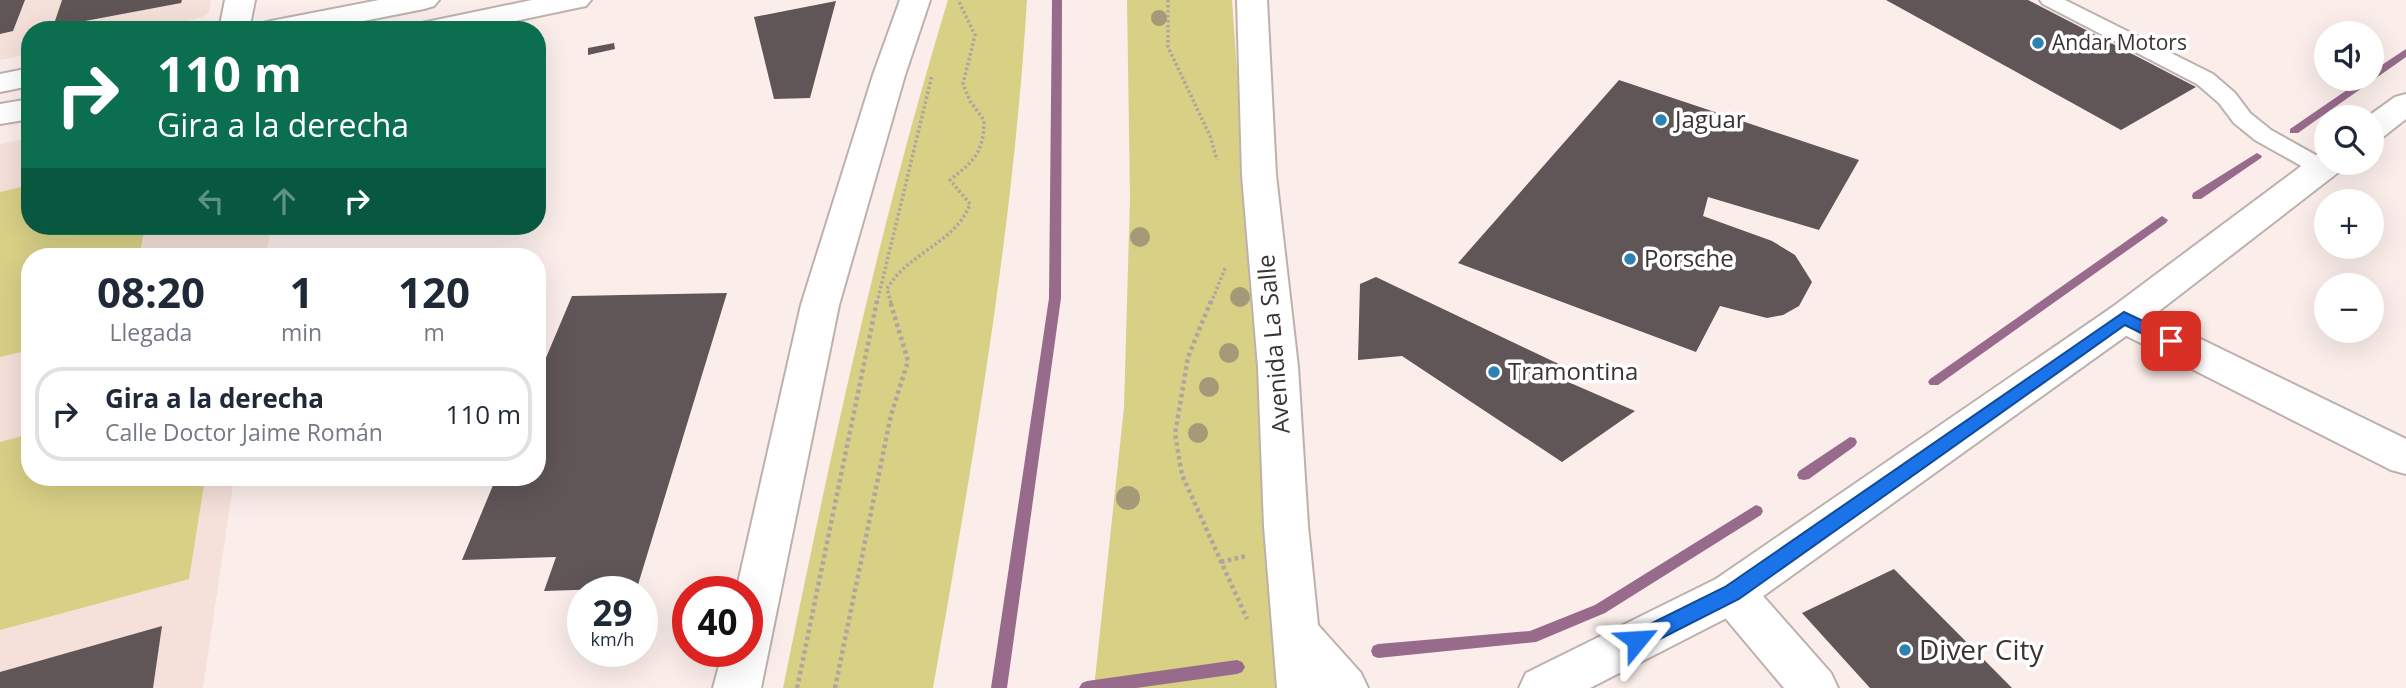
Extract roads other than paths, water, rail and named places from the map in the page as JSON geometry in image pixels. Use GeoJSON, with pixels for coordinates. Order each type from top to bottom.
{"type":"FeatureCollection","features":[{"type":"Feature","properties":{"kind":"main road"},"geometry":{"type":"LineString","coordinates":[[236,21],[240,0]]}},
{"type":"Feature","properties":{"kind":"main road"},"geometry":{"type":"LineString","coordinates":[[317,21],[424,0]]}},
{"type":"Feature","properties":{"kind":"main road"},"geometry":{"type":"LineString","coordinates":[[472,21],[576,0]]}},
{"type":"Feature","properties":{"kind":"main road"},"geometry":{"type":"LineString","coordinates":[[762,576],[820,305],[889,75],[915,0]]}},
{"type":"Feature","properties":{"kind":"main road","name":"Avenida La Salle"},"geometry":{"type":"LineString","coordinates":[[1252,0],[1259,175],[1278,367],[1286,526],[1301,688]]}},
{"type":"Feature","properties":{"kind":"main road"},"geometry":{"type":"LineString","coordinates":[[0,83],[21,79]]}},
{"type":"Feature","properties":{"kind":"main road"},"geometry":{"type":"LineString","coordinates":[[2384,120],[2406,104]]}},
{"type":"Feature","properties":{"kind":"main road"},"geometry":{"type":"LineString","coordinates":[[0,114],[21,110]]}},
{"type":"Feature","properties":{"kind":"main road"},"geometry":{"type":"LineString","coordinates":[[1561,684],[1732,593],[2124,318],[2314,173]]}},
{"type":"Feature","properties":{"kind":"main road"},"geometry":{"type":"LineString","coordinates":[[2124,318],[2406,458]]}},
{"type":"Feature","properties":{"kind":"main road"},"geometry":{"type":"LineString","coordinates":[[1732,593],[1814,688]]}},
{"type":"Feature","properties":{"kind":"main road"},"geometry":{"type":"LineString","coordinates":[[1295,632],[1344,688]]}},
{"type":"Feature","properties":{"kind":"main road"},"geometry":{"type":"LineString","coordinates":[[737,688],[742,667]]}},
{"type":"Feature","properties":{"kind":"lane"},"geometry":{"type":"LineString","coordinates":[[2050,0],[2204,79],[2227,98],[2242,118],[2263,135],[2314,160]]}},
{"type":"Feature","properties":{"kind":"waterway"},"geometry":{"type":"LineString","coordinates":[[999,688],[1055,298],[1057,0]]}},
{"type":"Feature","properties":{"kind":"waterway"},"geometry":{"type":"LineString","coordinates":[[2384,68],[2406,52]]}},
{"type":"Feature","properties":{"kind":"waterway"},"geometry":{"type":"LineString","coordinates":[[2294,131],[2352,91]]}},
{"type":"Feature","properties":{"kind":"waterway"},"geometry":{"type":"LineString","coordinates":[[2197,196],[2257,156]]}},
{"type":"Feature","properties":{"kind":"waterway"},"geometry":{"type":"LineString","coordinates":[[1934,382],[2162,220]]}},
{"type":"Feature","properties":{"kind":"waterway"},"geometry":{"type":"LineString","coordinates":[[1804,475],[1850,442]]}},
{"type":"Feature","properties":{"kind":"waterway"},"geometry":{"type":"LineString","coordinates":[[1378,651],[1531,637],[1600,609],[1756,511]]}},
{"type":"Feature","properties":{"kind":"waterway"},"geometry":{"type":"LineString","coordinates":[[1087,688],[1237,667]]}},
{"type":"Feature","properties":{"kind":"place","name":"Andar Motors"},"geometry":{"type":"Point","coordinates":[2038,43]}},
{"type":"Feature","properties":{"kind":"place","name":"Jaguar"},"geometry":{"type":"Point","coordinates":[1661,120]}},
{"type":"Feature","properties":{"kind":"place","name":"Porsche"},"geometry":{"type":"Point","coordinates":[1630,259]}},
{"type":"Feature","properties":{"kind":"place","name":"Tramontina"},"geometry":{"type":"Point","coordinates":[1494,372]}},
{"type":"Feature","properties":{"kind":"place","name":"Diver City"},"geometry":{"type":"Point","coordinates":[1905,650]}}]}
